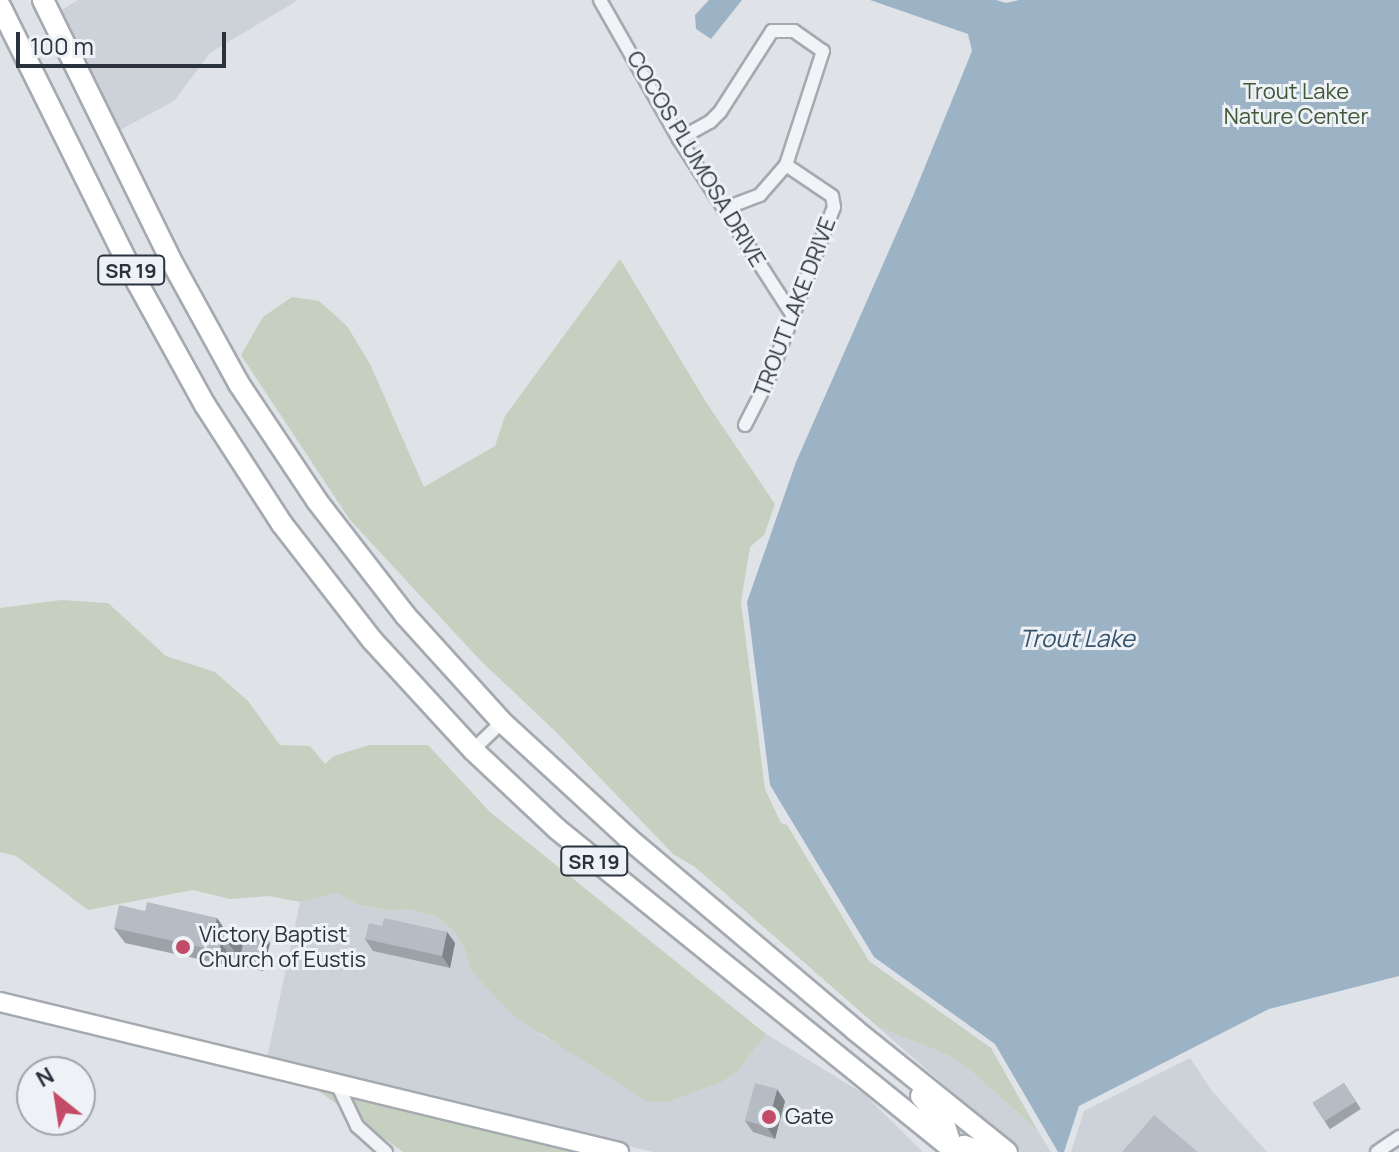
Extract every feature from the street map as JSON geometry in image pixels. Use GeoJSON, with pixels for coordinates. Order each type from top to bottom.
{"type":"FeatureCollection","features":[{"type":"Feature","properties":{"kind":"main road","name":"SR 19"},"geometry":{"type":"LineString","coordinates":[[43,0],[173,264],[262,420],[360,560],[443,659],[502,722],[628,838],[855,1030],[1007,1152]]}},
{"type":"Feature","properties":{"kind":"main road","name":"SR 19"},"geometry":{"type":"LineString","coordinates":[[0,6],[150,307],[241,464],[335,594],[420,695],[473,750],[600,866],[953,1151]]}},
{"type":"Feature","properties":{"kind":"main road"},"geometry":{"type":"LineString","coordinates":[[0,1002],[619,1152]]}},
{"type":"Feature","properties":{"kind":"main road"},"geometry":{"type":"LineString","coordinates":[[855,1030],[932,1106],[944,1123],[953,1151],[964,1146],[982,1152]]}},
{"type":"Feature","properties":{"kind":"street","name":"COCOS PLUMOSA DRIVE"},"geometry":{"type":"LineString","coordinates":[[600,0],[679,139],[793,316]]}},
{"type":"Feature","properties":{"kind":"street"},"geometry":{"type":"LineString","coordinates":[[679,139],[710,122],[720,112],[772,31],[786,29],[823,51],[786,165],[760,195],[724,209]]}},
{"type":"Feature","properties":{"kind":"street","name":"TROUT LAKE DRIVE"},"geometry":{"type":"LineString","coordinates":[[745,425],[769,378],[834,201],[786,165]]}},
{"type":"Feature","properties":{"kind":"street"},"geometry":{"type":"LineString","coordinates":[[473,750],[502,722]]}},
{"type":"Feature","properties":{"kind":"street"},"geometry":{"type":"LineString","coordinates":[[337,1084],[357,1126],[386,1152]]}},
{"type":"Feature","properties":{"kind":"street"},"geometry":{"type":"LineString","coordinates":[[1377,1152],[1399,1137]]}},
{"type":"Feature","properties":{"kind":"shaded area"},"geometry":{"type":"Polygon","coordinates":[[[78,0],[298,0],[210,53],[174,101],[120,130],[60,11],[78,0]]]}},
{"type":"Feature","properties":{"kind":"shaded area"},"geometry":{"type":"Polygon","coordinates":[[[337,893],[356,904],[391,911],[407,909],[435,916],[453,930],[465,950],[471,971],[544,1037],[668,1102],[738,1071],[766,1034],[864,1094],[923,1152],[653,1152],[267,1058],[300,902],[337,893]]]}},
{"type":"Feature","properties":{"kind":"shaded area"},"geometry":{"type":"Polygon","coordinates":[[[878,1027],[948,1055],[970,1070],[1038,1131],[1051,1152],[1021,1152],[878,1027]]]}},
{"type":"Feature","properties":{"kind":"shaded area"},"geometry":{"type":"Polygon","coordinates":[[[1190,1058],[1212,1091],[1267,1152],[1071,1152],[1084,1111],[1190,1058]]]}},
{"type":"Feature","properties":{"kind":"green space"},"geometry":{"type":"Polygon","coordinates":[[[620,259],[706,402],[775,504],[764,535],[750,547],[741,602],[765,789],[781,823],[787,825],[869,961],[991,1048],[1038,1131],[970,1070],[948,1055],[878,1027],[695,867],[673,854],[558,734],[480,660],[350,520],[241,355],[263,317],[292,297],[319,301],[347,326],[370,364],[424,487],[495,446],[505,416],[620,259]]]}},
{"type":"Feature","properties":{"kind":"green space"},"geometry":{"type":"Polygon","coordinates":[[[61,600],[108,603],[166,656],[215,672],[248,701],[280,745],[310,746],[325,764],[334,756],[369,745],[428,745],[490,812],[766,1034],[738,1071],[721,1082],[668,1102],[646,1101],[515,1017],[471,971],[465,950],[453,930],[435,916],[407,909],[391,911],[356,904],[337,893],[300,902],[269,896],[230,899],[193,890],[88,910],[16,856],[0,852],[0,608],[61,600]]]}},
{"type":"Feature","properties":{"kind":"green space"},"geometry":{"type":"Polygon","coordinates":[[[309,1084],[586,1152],[403,1152],[309,1084]]]}},
{"type":"Feature","properties":{"kind":"water"},"geometry":{"type":"Polygon","coordinates":[[[709,0],[742,0],[711,39],[696,29],[695,15],[709,0]]]}},
{"type":"Feature","properties":{"kind":"water","name":"Trout Lake"},"geometry":{"type":"Polygon","coordinates":[[[870,0],[996,0],[1006,3],[1019,0],[1399,0],[1399,976],[1269,1009],[1079,1106],[1064,1152],[1058,1152],[995,1044],[874,957],[770,785],[747,602],[796,462],[913,196],[972,51],[968,34],[870,0]]]}},
{"type":"Feature","properties":{"kind":"building"},"geometry":{"type":"Polygon","coordinates":[[[147,902],[217,918],[215,927],[232,930],[229,944],[221,943],[219,951],[114,928],[119,905],[145,911],[147,902]]]}},
{"type":"Feature","properties":{"kind":"building"},"geometry":{"type":"Polygon","coordinates":[[[384,918],[447,932],[442,956],[365,939],[369,923],[382,926],[384,918]]]}},
{"type":"Feature","properties":{"kind":"building"},"geometry":{"type":"Polygon","coordinates":[[[246,931],[264,935],[257,964],[239,960],[246,931]]]}},
{"type":"Feature","properties":{"kind":"building"},"geometry":{"type":"Polygon","coordinates":[[[755,1083],[777,1089],[767,1127],[745,1121],[755,1083]]]}},
{"type":"Feature","properties":{"kind":"building"},"geometry":{"type":"Polygon","coordinates":[[[1344,1083],[1356,1102],[1324,1121],[1313,1103],[1344,1083]]]}},
{"type":"Feature","properties":{"kind":"building"},"geometry":{"type":"Polygon","coordinates":[[[1154,1115],[1198,1152],[1122,1152],[1154,1115]]]}},
{"type":"Feature","properties":{"kind":"place","name":"Victory Baptist Church of Eustis"},"geometry":{"type":"Point","coordinates":[183,947]}},
{"type":"Feature","properties":{"kind":"place","name":"Gate"},"geometry":{"type":"Point","coordinates":[769,1117]}},
{"type":"Feature","properties":{"kind":"park label","name":"Trout Lake Nature Center"},"geometry":{"type":"Point","coordinates":[1296,104]}}]}
